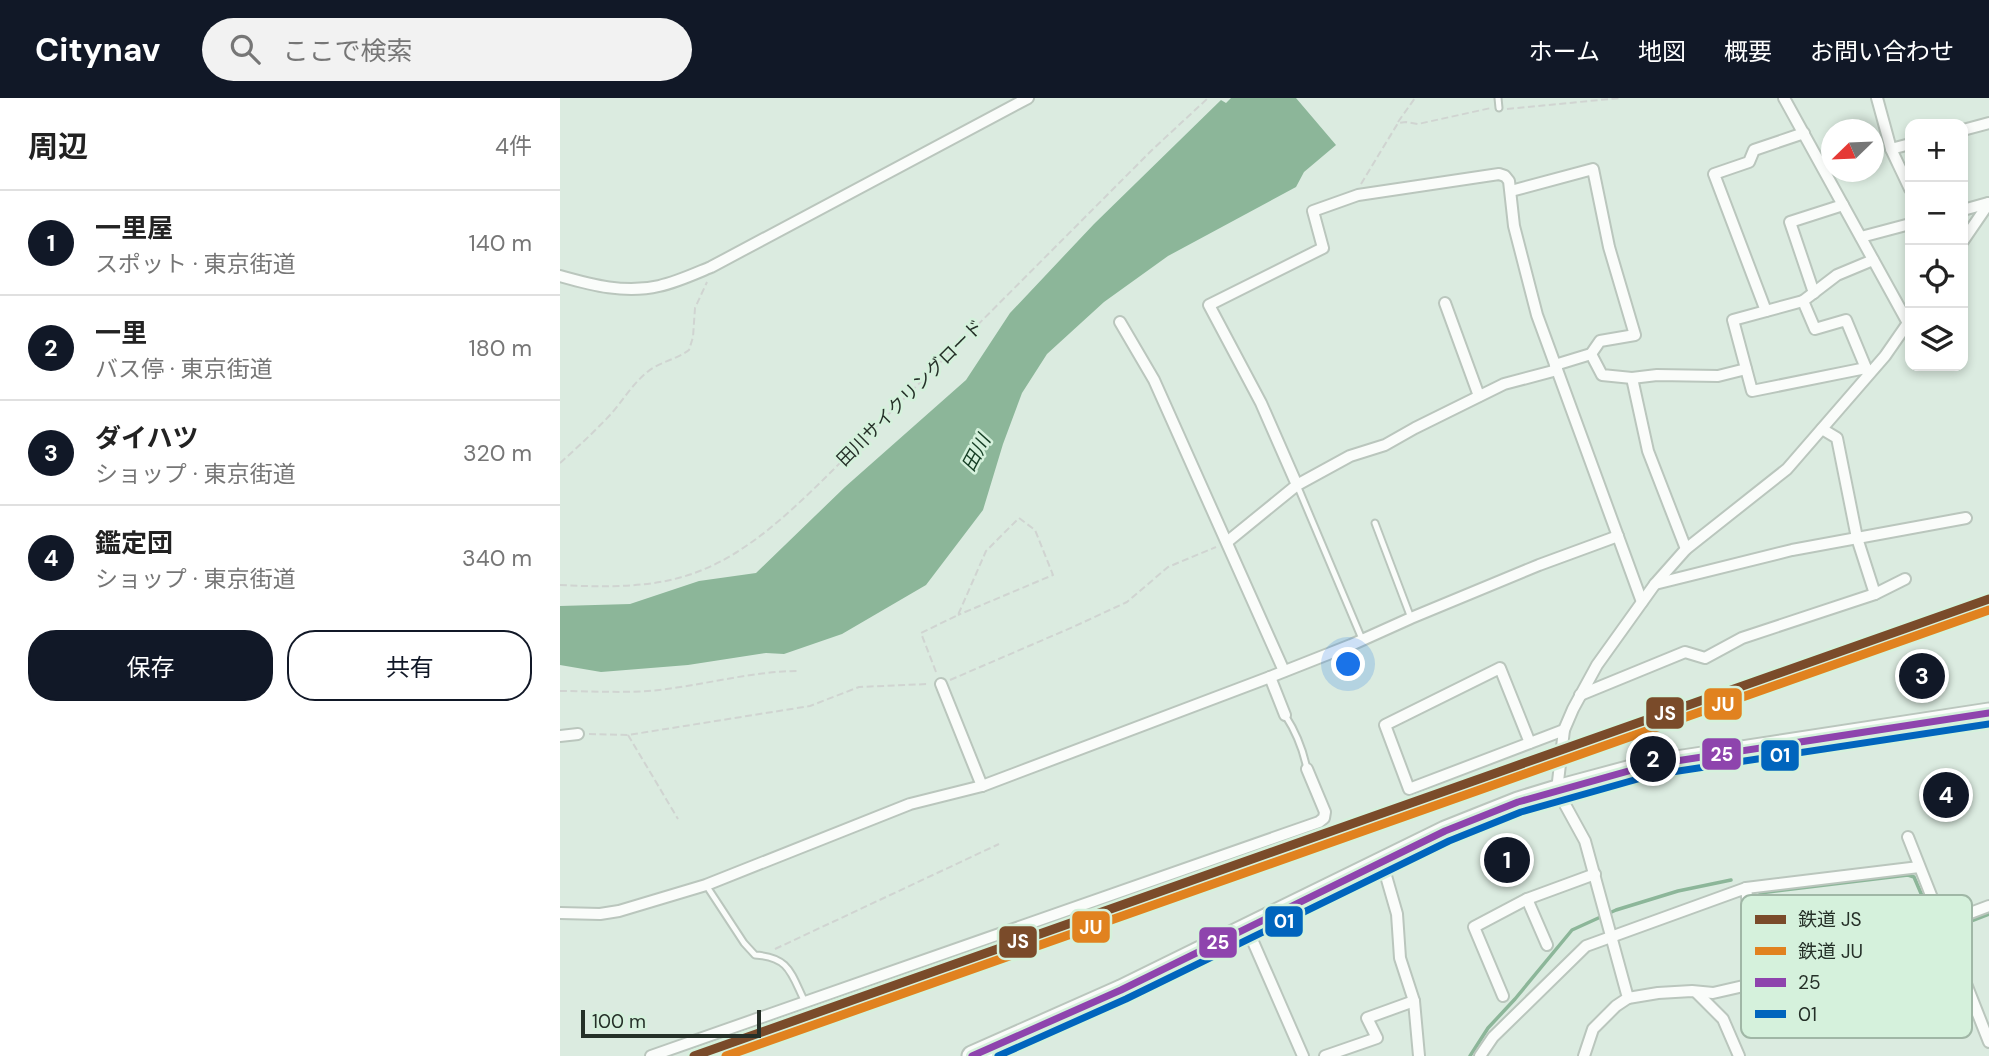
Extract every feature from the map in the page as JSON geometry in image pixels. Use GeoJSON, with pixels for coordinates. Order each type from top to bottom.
{"type":"FeatureCollection","features":[{"type":"Feature","properties":{"kind":"highway"},"geometry":{"type":"LineString","coordinates":[[984,1054],[1445,831],[1518,802],[1650,765],[1989,713]]}},
{"type":"Feature","properties":{"kind":"street"},"geometry":{"type":"LineString","coordinates":[[560,276],[601,286],[639,289],[659,286],[711,267],[1028,98]]}},
{"type":"Feature","properties":{"kind":"street"},"geometry":{"type":"LineString","coordinates":[[1784,98],[1905,314]]}},
{"type":"Feature","properties":{"kind":"street"},"geometry":{"type":"LineString","coordinates":[[1877,98],[1891,149],[1907,182]]}},
{"type":"Feature","properties":{"kind":"street"},"geometry":{"type":"LineString","coordinates":[[1968,129],[1989,123]]}},
{"type":"Feature","properties":{"kind":"street"},"geometry":{"type":"LineString","coordinates":[[1766,311],[1714,174],[1749,162],[1754,150],[1804,133]]}},
{"type":"Feature","properties":{"kind":"street"},"geometry":{"type":"LineString","coordinates":[[1891,149],[1905,145]]}},
{"type":"Feature","properties":{"kind":"street"},"geometry":{"type":"LineString","coordinates":[[1227,542],[1297,485],[1350,456],[1385,445],[1504,384],[1591,354],[1600,341],[1635,335],[1609,247],[1593,170],[1511,191]]}},
{"type":"Feature","properties":{"kind":"street"},"geometry":{"type":"LineString","coordinates":[[1297,485],[1261,403],[1209,304],[1323,248],[1313,211],[1358,195],[1499,174],[1505,176],[1509,181],[1514,226],[1537,315],[1642,602]]}},
{"type":"Feature","properties":{"kind":"street"},"geometry":{"type":"LineString","coordinates":[[1968,209],[1989,204]]}},
{"type":"Feature","properties":{"kind":"street"},"geometry":{"type":"LineString","coordinates":[[1968,234],[1989,204]]}},
{"type":"Feature","properties":{"kind":"street"},"geometry":{"type":"LineString","coordinates":[[1814,293],[1790,222],[1843,205]]}},
{"type":"Feature","properties":{"kind":"street"},"geometry":{"type":"LineString","coordinates":[[1861,237],[1905,225]]}},
{"type":"Feature","properties":{"kind":"street"},"geometry":{"type":"LineString","coordinates":[[1867,372],[1752,391],[1732,320],[1803,301],[1838,275],[1873,260]]}},
{"type":"Feature","properties":{"kind":"street"},"geometry":{"type":"LineString","coordinates":[[1803,301],[1815,329],[1846,320],[1867,372]]}},
{"type":"Feature","properties":{"kind":"street"},"geometry":{"type":"LineString","coordinates":[[1445,303],[1479,396]]}},
{"type":"Feature","properties":{"kind":"street"},"geometry":{"type":"LineString","coordinates":[[1121,322],[1154,380],[1284,671]]}},
{"type":"Feature","properties":{"kind":"street"},"geometry":{"type":"LineString","coordinates":[[1628,998],[1585,841],[1557,789],[1564,730],[1597,665],[1655,584],[1686,549],[1787,469],[1867,372],[1885,356],[1905,327]]}},
{"type":"Feature","properties":{"kind":"street"},"geometry":{"type":"LineString","coordinates":[[1591,354],[1602,375],[1632,378],[1657,375],[1718,376],[1746,369]]}},
{"type":"Feature","properties":{"kind":"street"},"geometry":{"type":"LineString","coordinates":[[1632,378],[1647,452],[1686,549]]}},
{"type":"Feature","properties":{"kind":"street"},"geometry":{"type":"LineString","coordinates":[[1822,429],[1836,438],[1857,538],[1875,594]]}},
{"type":"Feature","properties":{"kind":"street"},"geometry":{"type":"LineString","coordinates":[[1655,584],[1792,550],[1966,518]]}},
{"type":"Feature","properties":{"kind":"street"},"geometry":{"type":"LineString","coordinates":[[560,913],[600,914],[619,911],[706,885],[910,804],[982,786],[1270,677],[1539,565],[1618,536]]}},
{"type":"Feature","properties":{"kind":"street"},"geometry":{"type":"LineString","coordinates":[[1580,695],[1685,652],[1705,658],[1742,638],[1875,594],[1905,579]]}},
{"type":"Feature","properties":{"kind":"street"},"geometry":{"type":"LineString","coordinates":[[1530,743],[1500,668],[1385,725],[1409,789],[1530,743],[1564,730]]}},
{"type":"Feature","properties":{"kind":"street"},"geometry":{"type":"LineString","coordinates":[[1270,677],[1285,715]]}},
{"type":"Feature","properties":{"kind":"street"},"geometry":{"type":"LineString","coordinates":[[941,684],[982,786]]}},
{"type":"Feature","properties":{"kind":"street"},"geometry":{"type":"LineString","coordinates":[[560,736],[578,734]]}},
{"type":"Feature","properties":{"kind":"street"},"geometry":{"type":"LineString","coordinates":[[651,1056],[1319,822],[1324,818],[1325,812],[1307,769]]}},
{"type":"Feature","properties":{"kind":"street"},"geometry":{"type":"LineString","coordinates":[[1908,837],[1930,895]]}},
{"type":"Feature","properties":{"kind":"street"},"geometry":{"type":"LineString","coordinates":[[1382,862],[1397,914],[1400,958],[1414,1001],[1419,1056]]}},
{"type":"Feature","properties":{"kind":"street"},"geometry":{"type":"LineString","coordinates":[[1480,1056],[1493,1037],[1586,946],[1746,888],[1919,867]]}},
{"type":"Feature","properties":{"kind":"street"},"geometry":{"type":"LineString","coordinates":[[1503,996],[1474,927],[1527,899],[1595,874]]}},
{"type":"Feature","properties":{"kind":"street"},"geometry":{"type":"LineString","coordinates":[[1746,888],[1747,895]]}},
{"type":"Feature","properties":{"kind":"street"},"geometry":{"type":"LineString","coordinates":[[1527,899],[1547,945]]}},
{"type":"Feature","properties":{"kind":"street"},"geometry":{"type":"LineString","coordinates":[[1972,913],[1989,906]]}},
{"type":"Feature","properties":{"kind":"street"},"geometry":{"type":"LineString","coordinates":[[1247,928],[1303,1056]]}},
{"type":"Feature","properties":{"kind":"street"},"geometry":{"type":"LineString","coordinates":[[1584,1056],[1593,1029],[1628,998],[1658,993],[1713,993],[1741,987]]}},
{"type":"Feature","properties":{"kind":"street"},"geometry":{"type":"LineString","coordinates":[[1696,992],[1723,1019],[1739,1056]]}},
{"type":"Feature","properties":{"kind":"street"},"geometry":{"type":"LineString","coordinates":[[1972,999],[1989,1042]]}},
{"type":"Feature","properties":{"kind":"street"},"geometry":{"type":"LineString","coordinates":[[1325,1056],[1377,1038],[1367,1018],[1414,1001]]}},
{"type":"Feature","properties":{"kind":"lane"},"geometry":{"type":"LineString","coordinates":[[1498,98],[1499,108]]}},
{"type":"Feature","properties":{"kind":"lane"},"geometry":{"type":"LineString","coordinates":[[1297,485],[1362,639]]}},
{"type":"Feature","properties":{"kind":"lane"},"geometry":{"type":"LineString","coordinates":[[1374,523],[1411,618]]}},
{"type":"Feature","properties":{"kind":"lane"},"geometry":{"type":"LineString","coordinates":[[1285,715],[1303,750],[1307,769]]}},
{"type":"Feature","properties":{"kind":"lane"},"geometry":{"type":"LineString","coordinates":[[706,885],[744,943],[755,954],[770,956],[786,964],[804,1002]]}},
{"type":"Feature","properties":{"kind":"path","name":"田川サイクリングロード"},"geometry":{"type":"LineString","coordinates":[[560,585],[637,584],[682,577],[727,558],[773,527],[1152,150],[1208,98]]}},
{"type":"Feature","properties":{"kind":"path"},"geometry":{"type":"LineString","coordinates":[[1358,195],[1362,181],[1415,98]]}},
{"type":"Feature","properties":{"kind":"path"},"geometry":{"type":"LineString","coordinates":[[1398,123],[1418,124],[1486,108],[1505,109],[1620,98]]}},
{"type":"Feature","properties":{"kind":"path"},"geometry":{"type":"LineString","coordinates":[[560,463],[584,442],[643,376],[689,349],[693,337],[695,308],[709,278],[711,267]]}},
{"type":"Feature","properties":{"kind":"path"},"geometry":{"type":"LineString","coordinates":[[941,684],[921,633],[1053,575],[1035,530],[1019,518],[986,551],[958,615]]}},
{"type":"Feature","properties":{"kind":"path"},"geometry":{"type":"LineString","coordinates":[[578,734],[628,735],[810,706],[859,687],[941,684],[1127,602],[1168,567],[1227,542]]}},
{"type":"Feature","properties":{"kind":"path"},"geometry":{"type":"LineString","coordinates":[[560,691],[648,691],[740,676],[800,671]]}},
{"type":"Feature","properties":{"kind":"path"},"geometry":{"type":"LineString","coordinates":[[628,735],[678,819]]}},
{"type":"Feature","properties":{"kind":"path"},"geometry":{"type":"LineString","coordinates":[[770,956],[776,947],[999,845]]}},
{"type":"Feature","properties":{"kind":"water","name":"田川"},"geometry":{"type":"Polygon","coordinates":[[[1231,98],[1296,98],[1336,145],[1304,172],[1296,187],[1168,256],[1104,302],[1047,354],[1022,393],[983,510],[926,585],[842,634],[784,654],[766,653],[688,665],[601,672],[560,665],[560,606],[630,604],[699,581],[756,573],[845,487],[966,380],[1010,313],[1094,224],[1221,100],[1226,103],[1231,98]]]}},
{"type":"Feature","properties":{"kind":"waterway"},"geometry":{"type":"LineString","coordinates":[[1760,893],[1908,875],[1914,877],[1922,895]]}},
{"type":"Feature","properties":{"kind":"waterway"},"geometry":{"type":"LineString","coordinates":[[1470,1056],[1488,1028],[1572,930],[1616,910],[1678,891],[1731,880]]}},
{"type":"Feature","properties":{"kind":"waterway"},"geometry":{"type":"LineString","coordinates":[[1972,921],[1989,914]]}},
{"type":"Feature","properties":{"kind":"rail line","name":"JS"},"geometry":{"type":"LineString","coordinates":[[694,1056],[1989,599]]}},
{"type":"Feature","properties":{"kind":"rail line","name":"JU"},"geometry":{"type":"LineString","coordinates":[[726,1056],[1989,610]]}},
{"type":"Feature","properties":{"kind":"transit line","name":"25"},"geometry":{"type":"LineString","coordinates":[[972,1056],[1121,990],[1445,831],[1518,802],[1650,765],[1989,713]]}},
{"type":"Feature","properties":{"kind":"transit line","name":"01"},"geometry":{"type":"LineString","coordinates":[[998,1056],[1126,999],[1449,841],[1521,812],[1652,775],[1989,724]]}},
{"type":"Feature","properties":{"kind":"place","name":"ダイハツ"},"geometry":{"type":"Point","coordinates":[1922,676]}},
{"type":"Feature","properties":{"kind":"place","name":"一里"},"geometry":{"type":"Point","coordinates":[1653,759]}},
{"type":"Feature","properties":{"kind":"place","name":"鑑定団"},"geometry":{"type":"Point","coordinates":[1946,795]}},
{"type":"Feature","properties":{"kind":"place","name":"一里屋"},"geometry":{"type":"Point","coordinates":[1507,860]}}]}
